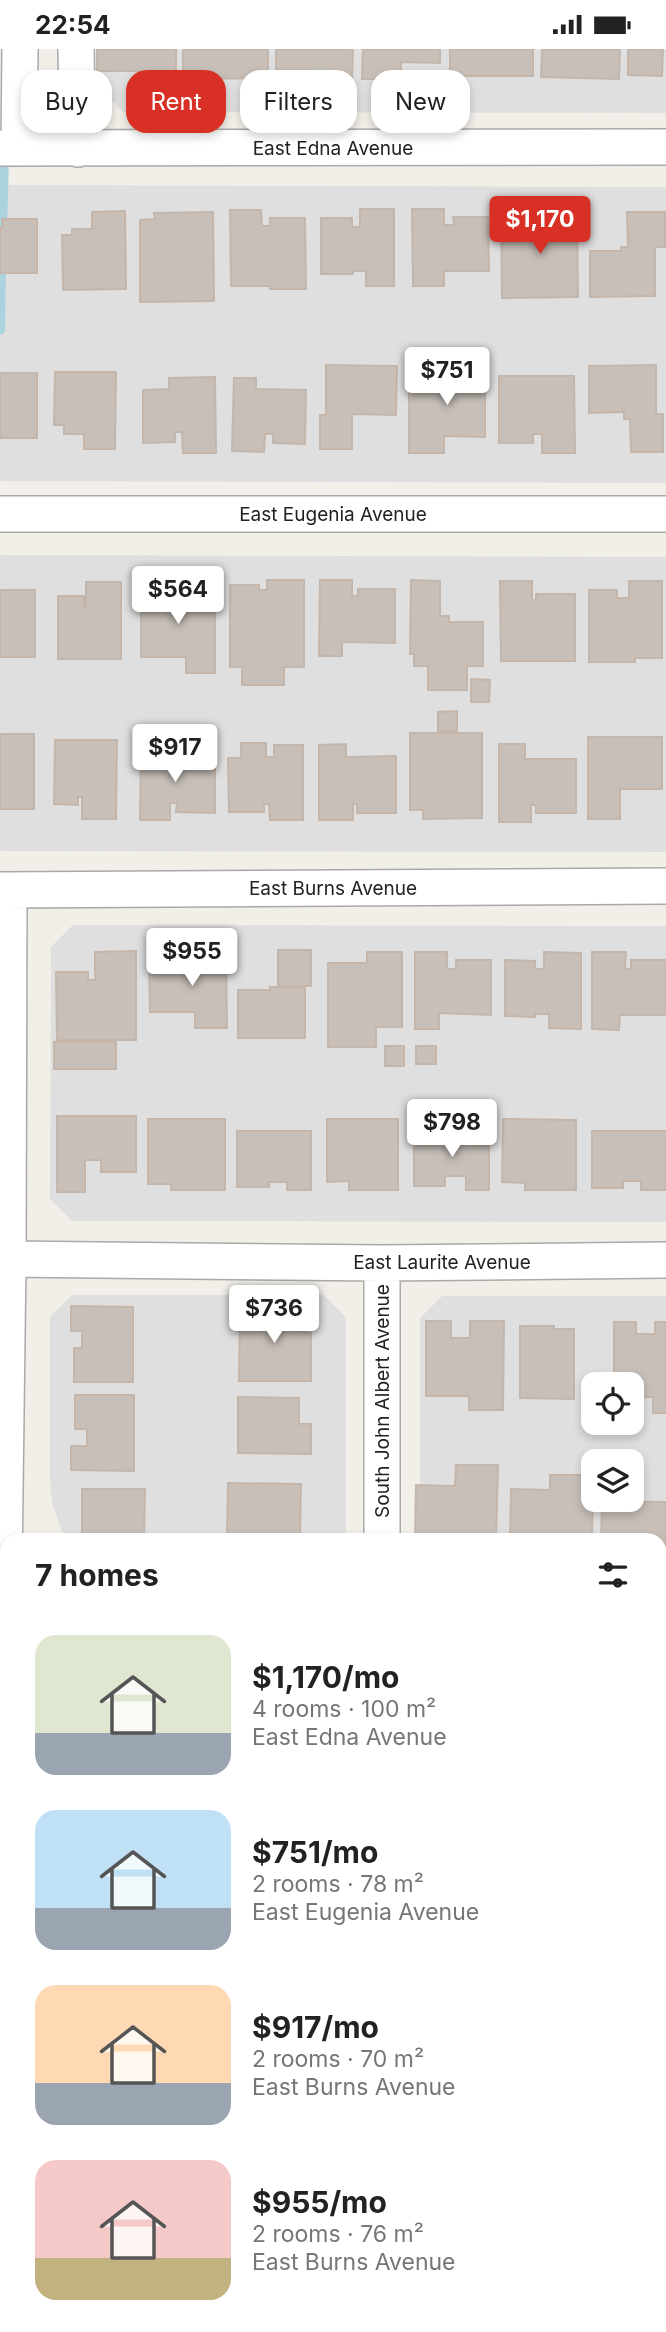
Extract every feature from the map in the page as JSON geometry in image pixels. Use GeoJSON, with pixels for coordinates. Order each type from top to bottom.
{"type":"FeatureCollection","features":[{"type":"Feature","properties":{"kind":"street"},"geometry":{"type":"LineString","coordinates":[[9,148],[20,49]]}},
{"type":"Feature","properties":{"kind":"street"},"geometry":{"type":"LineString","coordinates":[[76,49],[78,149]]}},
{"type":"Feature","properties":{"kind":"street","name":"East Edna Avenue"},"geometry":{"type":"LineString","coordinates":[[9,148],[666,147]]}},
{"type":"Feature","properties":{"kind":"street","name":"East Eugenia Avenue"},"geometry":{"type":"LineString","coordinates":[[0,514],[666,514]]}},
{"type":"Feature","properties":{"kind":"street","name":"East Burns Avenue"},"geometry":{"type":"LineString","coordinates":[[4,890],[666,886]]}},
{"type":"Feature","properties":{"kind":"street"},"geometry":{"type":"LineString","coordinates":[[3,1533],[8,1259],[4,890]]}},
{"type":"Feature","properties":{"kind":"street","name":"East Laurite Avenue"},"geometry":{"type":"LineString","coordinates":[[8,1259],[382,1263],[666,1260]]}},
{"type":"Feature","properties":{"kind":"street","name":"South John Albert Avenue"},"geometry":{"type":"LineString","coordinates":[[382,1263],[382,1533]]}},
{"type":"Feature","properties":{"kind":"shaded area"},"geometry":{"type":"Polygon","coordinates":[[[101,49],[666,49],[666,113],[470,113],[470,70],[371,70],[371,112],[357,112],[357,70],[240,70],[240,112],[226,112],[226,70],[126,70],[126,112],[123,112],[112,101],[112,70],[101,70],[101,49]]]}},
{"type":"Feature","properties":{"kind":"shaded area"},"geometry":{"type":"Polygon","coordinates":[[[0,185],[666,187],[666,483],[0,481],[0,185]]]}},
{"type":"Feature","properties":{"kind":"shaded area"},"geometry":{"type":"Polygon","coordinates":[[[0,555],[666,557],[666,852],[0,851],[0,555]]]}},
{"type":"Feature","properties":{"kind":"shaded area"},"geometry":{"type":"Polygon","coordinates":[[[73,925],[666,926],[666,1222],[72,1221],[50,1199],[51,947],[73,925]]]}},
{"type":"Feature","properties":{"kind":"shaded area"},"geometry":{"type":"Polygon","coordinates":[[[72,1295],[324,1295],[346,1318],[346,1533],[63,1533],[52,1503],[50,1480],[50,1317],[72,1295]]]}},
{"type":"Feature","properties":{"kind":"shaded area"},"geometry":{"type":"Polygon","coordinates":[[[442,1296],[666,1296],[666,1533],[420,1533],[420,1318],[442,1296]]]}},
{"type":"Feature","properties":{"kind":"building"},"geometry":{"type":"Polygon","coordinates":[[[97,49],[176,49],[176,70],[97,70],[97,49]]]}},
{"type":"Feature","properties":{"kind":"building"},"geometry":{"type":"Polygon","coordinates":[[[183,49],[268,49],[268,70],[240,70],[240,78],[226,78],[226,70],[183,70],[183,49]]]}},
{"type":"Feature","properties":{"kind":"building"},"geometry":{"type":"Polygon","coordinates":[[[276,49],[353,49],[352,70],[276,70],[276,49]]]}},
{"type":"Feature","properties":{"kind":"building"},"geometry":{"type":"Polygon","coordinates":[[[363,49],[440,49],[440,63],[401,62],[401,70],[371,70],[371,79],[362,79],[363,49]]]}},
{"type":"Feature","properties":{"kind":"building"},"geometry":{"type":"Polygon","coordinates":[[[450,49],[533,49],[533,76],[470,76],[470,70],[450,70],[450,49]]]}},
{"type":"Feature","properties":{"kind":"building"},"geometry":{"type":"Polygon","coordinates":[[[542,49],[620,49],[619,79],[541,77],[542,49]]]}},
{"type":"Feature","properties":{"kind":"building"},"geometry":{"type":"Polygon","coordinates":[[[628,49],[663,49],[662,76],[628,75],[628,49]]]}},
{"type":"Feature","properties":{"kind":"building"},"geometry":{"type":"Polygon","coordinates":[[[360,209],[394,209],[394,286],[366,286],[366,271],[353,271],[353,274],[321,274],[321,218],[352,218],[352,227],[360,227],[360,209]]]}},
{"type":"Feature","properties":{"kind":"building"},"geometry":{"type":"Polygon","coordinates":[[[412,209],[444,209],[444,225],[454,225],[453,217],[488,217],[489,271],[444,271],[444,286],[413,286],[412,209]]]}},
{"type":"Feature","properties":{"kind":"building"},"geometry":{"type":"Polygon","coordinates":[[[230,210],[261,210],[262,226],[270,226],[270,218],[305,218],[306,289],[231,286],[230,210]]]}},
{"type":"Feature","properties":{"kind":"building"},"geometry":{"type":"Polygon","coordinates":[[[125,211],[126,289],[63,290],[62,235],[72,235],[72,229],[92,229],[92,212],[125,211]]]}},
{"type":"Feature","properties":{"kind":"building"},"geometry":{"type":"Polygon","coordinates":[[[541,211],[577,211],[578,297],[502,298],[501,216],[531,216],[532,222],[541,222],[541,211]]]}},
{"type":"Feature","properties":{"kind":"building"},"geometry":{"type":"Polygon","coordinates":[[[213,212],[214,301],[140,302],[140,220],[155,219],[154,213],[213,212]]]}},
{"type":"Feature","properties":{"kind":"building"},"geometry":{"type":"Polygon","coordinates":[[[627,212],[665,212],[665,247],[655,247],[655,296],[590,297],[590,251],[621,251],[621,247],[628,247],[627,212]]]}},
{"type":"Feature","properties":{"kind":"building"},"geometry":{"type":"Polygon","coordinates":[[[2,219],[37,219],[37,273],[0,273],[2,219]]]}},
{"type":"Feature","properties":{"kind":"building"},"geometry":{"type":"Polygon","coordinates":[[[461,359],[485,359],[485,437],[444,436],[444,453],[409,453],[409,375],[461,375],[461,359]]]}},
{"type":"Feature","properties":{"kind":"building"},"geometry":{"type":"Polygon","coordinates":[[[326,365],[397,366],[396,415],[352,414],[352,449],[320,449],[320,415],[326,415],[326,365]]]}},
{"type":"Feature","properties":{"kind":"building"},"geometry":{"type":"Polygon","coordinates":[[[656,365],[656,414],[663,414],[663,452],[631,452],[630,419],[624,419],[624,412],[589,413],[589,366],[656,365]]]}},
{"type":"Feature","properties":{"kind":"building"},"geometry":{"type":"Polygon","coordinates":[[[55,372],[116,372],[115,449],[84,449],[84,434],[64,434],[64,425],[54,425],[55,372]]]}},
{"type":"Feature","properties":{"kind":"building"},"geometry":{"type":"Polygon","coordinates":[[[0,373],[37,373],[37,438],[0,438],[0,373]]]}},
{"type":"Feature","properties":{"kind":"building"},"geometry":{"type":"Polygon","coordinates":[[[499,376],[574,376],[575,453],[542,453],[542,434],[533,434],[533,443],[499,443],[499,376]]]}},
{"type":"Feature","properties":{"kind":"building"},"geometry":{"type":"Polygon","coordinates":[[[215,377],[216,453],[183,453],[182,432],[175,432],[175,442],[143,443],[143,390],[169,389],[169,378],[215,377]]]}},
{"type":"Feature","properties":{"kind":"building"},"geometry":{"type":"Polygon","coordinates":[[[234,378],[256,378],[256,389],[306,390],[305,444],[273,443],[273,434],[265,434],[264,452],[232,451],[234,378]]]}},
{"type":"Feature","properties":{"kind":"building"},"geometry":{"type":"Polygon","coordinates":[[[267,580],[304,580],[304,667],[284,667],[284,685],[242,685],[242,667],[230,667],[230,585],[259,585],[259,590],[267,590],[267,580]]]}},
{"type":"Feature","properties":{"kind":"building"},"geometry":{"type":"Polygon","coordinates":[[[320,580],[352,580],[352,596],[358,596],[358,589],[395,589],[395,643],[342,642],[342,656],[319,656],[320,580]]]}},
{"type":"Feature","properties":{"kind":"building"},"geometry":{"type":"Polygon","coordinates":[[[411,580],[440,581],[440,616],[449,616],[449,622],[483,622],[483,666],[467,666],[467,690],[428,690],[428,666],[414,666],[414,654],[410,654],[411,580]]]}},
{"type":"Feature","properties":{"kind":"building"},"geometry":{"type":"Polygon","coordinates":[[[141,581],[172,581],[172,599],[176,599],[176,594],[215,594],[215,673],[186,673],[186,657],[141,657],[141,581]]]}},
{"type":"Feature","properties":{"kind":"building"},"geometry":{"type":"Polygon","coordinates":[[[500,581],[532,581],[532,600],[536,600],[536,594],[575,594],[575,661],[501,661],[500,581]]]}},
{"type":"Feature","properties":{"kind":"building"},"geometry":{"type":"Polygon","coordinates":[[[629,581],[662,581],[662,658],[635,658],[635,662],[589,662],[589,590],[617,590],[617,598],[629,598],[629,581]]]}},
{"type":"Feature","properties":{"kind":"building"},"geometry":{"type":"Polygon","coordinates":[[[86,582],[121,582],[121,659],[58,659],[58,596],[84,596],[86,606],[86,582]]]}},
{"type":"Feature","properties":{"kind":"building"},"geometry":{"type":"Polygon","coordinates":[[[0,590],[35,590],[35,657],[0,657],[0,590]]]}},
{"type":"Feature","properties":{"kind":"building"},"geometry":{"type":"Polygon","coordinates":[[[471,679],[490,680],[489,702],[471,702],[471,679]]]}},
{"type":"Feature","properties":{"kind":"building"},"geometry":{"type":"Polygon","coordinates":[[[457,711],[457,731],[438,731],[438,712],[457,711]]]}},
{"type":"Feature","properties":{"kind":"building"},"geometry":{"type":"Polygon","coordinates":[[[410,733],[482,733],[482,818],[423,819],[423,810],[410,810],[410,733]]]}},
{"type":"Feature","properties":{"kind":"building"},"geometry":{"type":"Polygon","coordinates":[[[0,734],[34,734],[34,809],[0,809],[0,734]]]}},
{"type":"Feature","properties":{"kind":"building"},"geometry":{"type":"Polygon","coordinates":[[[588,737],[662,737],[662,789],[620,789],[620,819],[588,819],[588,737]]]}},
{"type":"Feature","properties":{"kind":"building"},"geometry":{"type":"Polygon","coordinates":[[[55,740],[117,740],[116,819],[82,819],[82,797],[78,797],[78,805],[54,804],[55,740]]]}},
{"type":"Feature","properties":{"kind":"building"},"geometry":{"type":"Polygon","coordinates":[[[141,743],[165,744],[165,757],[215,758],[215,813],[176,812],[177,803],[170,803],[170,820],[140,820],[141,743]]]}},
{"type":"Feature","properties":{"kind":"building"},"geometry":{"type":"Polygon","coordinates":[[[241,743],[266,743],[266,757],[274,757],[274,745],[303,745],[303,820],[270,820],[269,804],[264,804],[264,812],[229,812],[228,758],[241,758],[241,743]]]}},
{"type":"Feature","properties":{"kind":"building"},"geometry":{"type":"Polygon","coordinates":[[[346,744],[346,757],[396,756],[396,813],[357,813],[357,804],[353,804],[353,820],[319,820],[319,745],[346,744]]]}},
{"type":"Feature","properties":{"kind":"building"},"geometry":{"type":"Polygon","coordinates":[[[499,744],[525,744],[525,759],[576,759],[576,813],[536,813],[536,805],[531,805],[531,822],[499,822],[499,744]]]}},
{"type":"Feature","properties":{"kind":"building"},"geometry":{"type":"Polygon","coordinates":[[[278,950],[311,950],[311,986],[278,986],[278,950]]]}},
{"type":"Feature","properties":{"kind":"building"},"geometry":{"type":"Polygon","coordinates":[[[136,951],[136,1040],[57,1040],[56,972],[88,972],[88,980],[95,980],[95,952],[136,951]]]}},
{"type":"Feature","properties":{"kind":"building"},"geometry":{"type":"Polygon","coordinates":[[[190,952],[226,952],[227,1028],[195,1028],[195,1012],[150,1012],[149,962],[184,961],[184,968],[190,968],[190,952]]]}},
{"type":"Feature","properties":{"kind":"building"},"geometry":{"type":"Polygon","coordinates":[[[367,952],[402,952],[402,1027],[376,1027],[376,1047],[328,1047],[328,963],[367,963],[367,952]]]}},
{"type":"Feature","properties":{"kind":"building"},"geometry":{"type":"Polygon","coordinates":[[[415,952],[447,952],[447,969],[456,969],[456,960],[491,960],[491,1015],[439,1013],[439,1029],[415,1029],[415,952]]]}},
{"type":"Feature","properties":{"kind":"building"},"geometry":{"type":"Polygon","coordinates":[[[544,952],[581,953],[581,1029],[549,1028],[549,1014],[535,1014],[535,1017],[505,1016],[505,960],[535,961],[535,969],[544,969],[544,952]]]}},
{"type":"Feature","properties":{"kind":"building"},"geometry":{"type":"Polygon","coordinates":[[[592,952],[626,952],[625,969],[631,969],[631,960],[666,960],[666,1015],[620,1015],[619,1030],[592,1029],[592,952]]]}},
{"type":"Feature","properties":{"kind":"building"},"geometry":{"type":"Polygon","coordinates":[[[270,987],[305,987],[305,1038],[238,1038],[238,990],[270,990],[270,987]]]}},
{"type":"Feature","properties":{"kind":"building"},"geometry":{"type":"Polygon","coordinates":[[[54,1042],[116,1042],[116,1069],[54,1069],[54,1042]]]}},
{"type":"Feature","properties":{"kind":"building"},"geometry":{"type":"Polygon","coordinates":[[[385,1046],[404,1046],[404,1066],[385,1066],[385,1046]]]}},
{"type":"Feature","properties":{"kind":"building"},"geometry":{"type":"Polygon","coordinates":[[[416,1046],[436,1046],[436,1064],[416,1064],[416,1046]]]}},
{"type":"Feature","properties":{"kind":"building"},"geometry":{"type":"Polygon","coordinates":[[[57,1116],[136,1116],[136,1172],[101,1172],[101,1160],[85,1160],[85,1192],[57,1192],[57,1116]]]}},
{"type":"Feature","properties":{"kind":"building"},"geometry":{"type":"Polygon","coordinates":[[[148,1119],[225,1119],[225,1190],[171,1190],[171,1184],[148,1184],[148,1119]]]}},
{"type":"Feature","properties":{"kind":"building"},"geometry":{"type":"Polygon","coordinates":[[[327,1119],[398,1119],[398,1190],[349,1190],[349,1181],[327,1182],[327,1119]]]}},
{"type":"Feature","properties":{"kind":"building"},"geometry":{"type":"Polygon","coordinates":[[[503,1119],[576,1120],[576,1190],[525,1190],[525,1183],[502,1182],[503,1119]]]}},
{"type":"Feature","properties":{"kind":"building"},"geometry":{"type":"Polygon","coordinates":[[[237,1131],[311,1131],[311,1190],[287,1190],[287,1182],[269,1182],[269,1187],[237,1187],[237,1131]]]}},
{"type":"Feature","properties":{"kind":"building"},"geometry":{"type":"Polygon","coordinates":[[[592,1131],[666,1131],[666,1190],[641,1190],[641,1181],[623,1181],[623,1188],[592,1188],[592,1131]]]}},
{"type":"Feature","properties":{"kind":"building"},"geometry":{"type":"Polygon","coordinates":[[[414,1132],[489,1132],[489,1190],[466,1190],[466,1176],[445,1176],[445,1186],[414,1186],[414,1132]]]}},
{"type":"Feature","properties":{"kind":"building"},"geometry":{"type":"Polygon","coordinates":[[[71,1306],[133,1307],[133,1382],[74,1382],[74,1348],[82,1348],[82,1331],[71,1331],[71,1306]]]}},
{"type":"Feature","properties":{"kind":"building"},"geometry":{"type":"Polygon","coordinates":[[[240,1307],[302,1308],[302,1332],[311,1333],[311,1381],[239,1381],[240,1307]]]}},
{"type":"Feature","properties":{"kind":"building"},"geometry":{"type":"Polygon","coordinates":[[[426,1321],[451,1321],[451,1338],[470,1338],[470,1321],[504,1321],[503,1410],[469,1410],[469,1396],[426,1396],[426,1321]]]}},
{"type":"Feature","properties":{"kind":"building"},"geometry":{"type":"Polygon","coordinates":[[[614,1322],[636,1322],[636,1334],[655,1334],[655,1322],[666,1322],[666,1413],[653,1413],[653,1397],[644,1397],[644,1372],[614,1372],[614,1322]]]}},
{"type":"Feature","properties":{"kind":"building"},"geometry":{"type":"Polygon","coordinates":[[[520,1326],[574,1329],[574,1399],[520,1398],[520,1326]]]}},
{"type":"Feature","properties":{"kind":"building"},"geometry":{"type":"Polygon","coordinates":[[[75,1395],[134,1395],[134,1471],[71,1470],[71,1446],[87,1446],[87,1429],[75,1429],[75,1395]]]}},
{"type":"Feature","properties":{"kind":"building"},"geometry":{"type":"Polygon","coordinates":[[[238,1397],[299,1398],[299,1424],[311,1424],[311,1454],[238,1453],[238,1397]]]}},
{"type":"Feature","properties":{"kind":"building"},"geometry":{"type":"Polygon","coordinates":[[[456,1465],[498,1465],[496,1533],[415,1533],[416,1485],[455,1486],[456,1465]]]}},
{"type":"Feature","properties":{"kind":"building"},"geometry":{"type":"Polygon","coordinates":[[[550,1475],[581,1475],[581,1512],[592,1512],[592,1533],[510,1533],[511,1489],[550,1490],[550,1475]]]}},
{"type":"Feature","properties":{"kind":"building"},"geometry":{"type":"Polygon","coordinates":[[[228,1483],[301,1484],[300,1533],[227,1533],[228,1483]]]}},
{"type":"Feature","properties":{"kind":"building"},"geometry":{"type":"Polygon","coordinates":[[[82,1489],[145,1489],[144,1533],[82,1533],[82,1489]]]}},
{"type":"Feature","properties":{"kind":"building"},"geometry":{"type":"Polygon","coordinates":[[[644,1502],[666,1502],[666,1533],[601,1533],[602,1512],[644,1512],[644,1502]]]}},
{"type":"Feature","properties":{"kind":"waterway"},"geometry":{"type":"LineString","coordinates":[[2,237],[4,155]]}},
{"type":"Feature","properties":{"kind":"waterway"},"geometry":{"type":"LineString","coordinates":[[0,330],[1,263]]}}]}
